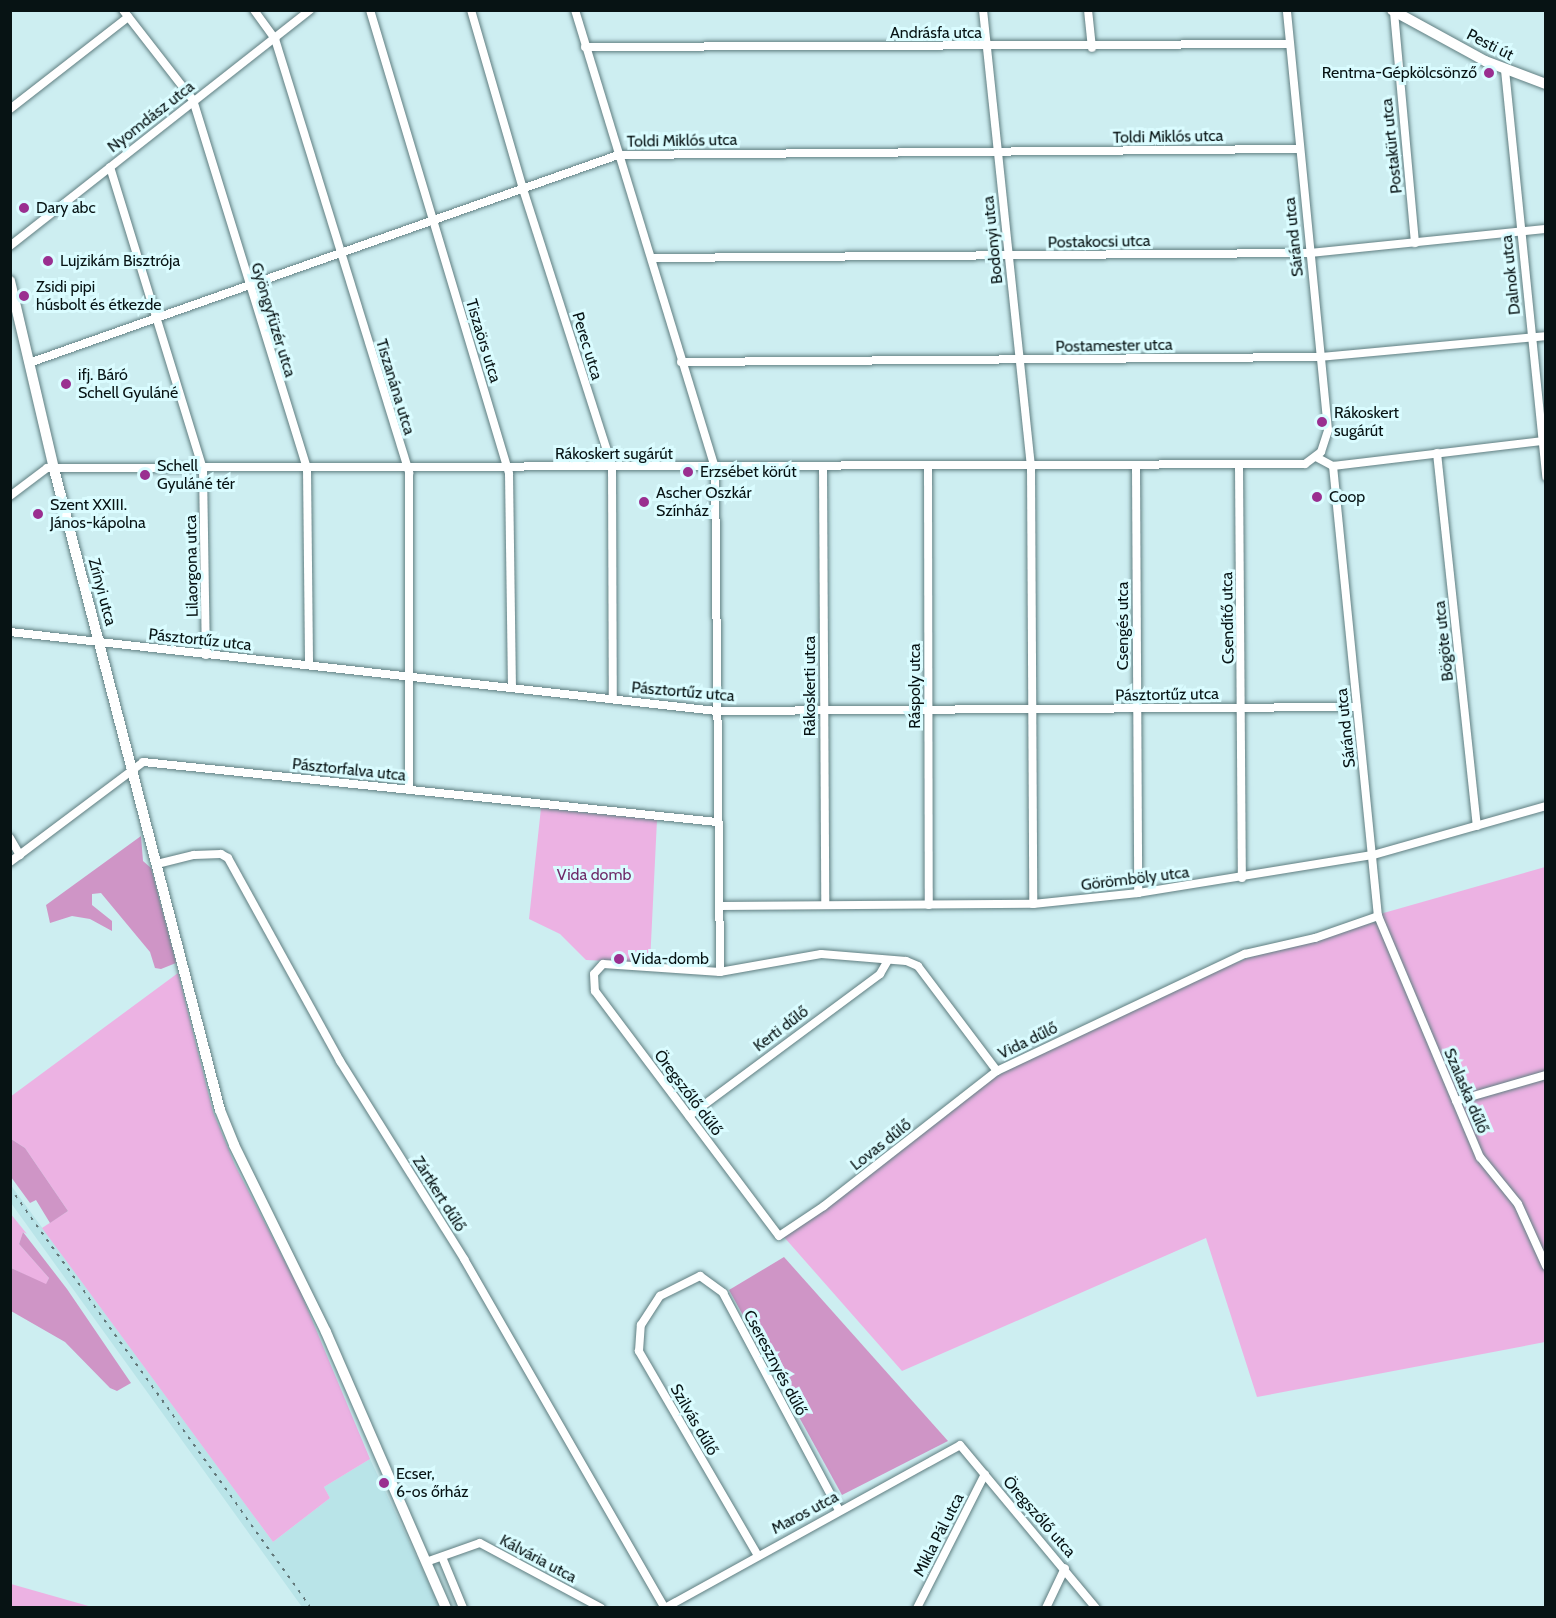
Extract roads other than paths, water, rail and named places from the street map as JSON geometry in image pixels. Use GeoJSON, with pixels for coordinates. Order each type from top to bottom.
{"type":"FeatureCollection","features":[{"type":"Feature","properties":{"kind":"main road","name":"Pesti út"},"geometry":{"type":"LineString","coordinates":[[1393,11],[1505,70],[1545,84]]}},
{"type":"Feature","properties":{"kind":"main road","name":"Zrínyi utca"},"geometry":{"type":"LineString","coordinates":[[10,281],[14,315],[29,363],[54,469],[156,864],[227,1129],[326,1332],[446,1608]]}},
{"type":"Feature","properties":{"kind":"street","name":"Tiszanána utca"},"geometry":{"type":"LineString","coordinates":[[254,10],[276,39],[339,255],[407,469],[409,790]]}},
{"type":"Feature","properties":{"kind":"street","name":"Nyomdász utca"},"geometry":{"type":"LineString","coordinates":[[10,246],[310,10]]}},
{"type":"Feature","properties":{"kind":"street","name":"Tiszaörs utca"},"geometry":{"type":"LineString","coordinates":[[370,10],[508,468],[512,687]]}},
{"type":"Feature","properties":{"kind":"street","name":"Perec utca"},"geometry":{"type":"LineString","coordinates":[[471,10],[523,189],[612,467],[613,699]]}},
{"type":"Feature","properties":{"kind":"street"},"geometry":{"type":"LineString","coordinates":[[575,10],[715,467],[720,972]]}},
{"type":"Feature","properties":{"kind":"street","name":"Bodonyi utca"},"geometry":{"type":"LineString","coordinates":[[983,10],[1031,467],[1033,904]]}},
{"type":"Feature","properties":{"kind":"street"},"geometry":{"type":"LineString","coordinates":[[1088,10],[1092,48]]}},
{"type":"Feature","properties":{"kind":"street","name":"Sáránd utca"},"geometry":{"type":"LineString","coordinates":[[1287,10],[1298,149],[1328,430],[1325,445],[1316,457]]}},
{"type":"Feature","properties":{"kind":"street","name":"Postakürt utca"},"geometry":{"type":"LineString","coordinates":[[1393,11],[1415,243]]}},
{"type":"Feature","properties":{"kind":"street"},"geometry":{"type":"LineString","coordinates":[[10,109],[125,14]]}},
{"type":"Feature","properties":{"kind":"street","name":"Gyöngyfüzér utca"},"geometry":{"type":"LineString","coordinates":[[125,14],[194,100],[248,286],[307,469],[309,664]]}},
{"type":"Feature","properties":{"kind":"street","name":"Andrásfa utca"},"geometry":{"type":"LineString","coordinates":[[585,47],[1092,48],[1288,44]]}},
{"type":"Feature","properties":{"kind":"street","name":"Dalnok utca"},"geometry":{"type":"LineString","coordinates":[[1505,70],[1520,232],[1544,441],[1545,477]]}},
{"type":"Feature","properties":{"kind":"street","name":"Toldi Miklós utca"},"geometry":{"type":"LineString","coordinates":[[29,363],[618,155],[1298,149]]}},
{"type":"Feature","properties":{"kind":"street","name":"Lilaorgona utca"},"geometry":{"type":"LineString","coordinates":[[110,167],[203,470],[206,655]]}},
{"type":"Feature","properties":{"kind":"street","name":"Postakocsi utca"},"geometry":{"type":"LineString","coordinates":[[652,258],[1309,253],[1545,230]]}},
{"type":"Feature","properties":{"kind":"street","name":"Postamester utca"},"geometry":{"type":"LineString","coordinates":[[681,362],[1320,357],[1545,336]]}},
{"type":"Feature","properties":{"kind":"street"},"geometry":{"type":"LineString","coordinates":[[1316,457],[1333,466],[1544,441]]}},
{"type":"Feature","properties":{"kind":"street","name":"Bögöte utca"},"geometry":{"type":"LineString","coordinates":[[1437,453],[1477,826]]}},
{"type":"Feature","properties":{"kind":"street","name":"Rákoskert sugárút"},"geometry":{"type":"LineString","coordinates":[[10,496],[39,471],[54,469],[1239,467],[1298,466],[1316,457]]}},
{"type":"Feature","properties":{"kind":"street","name":"Sáránd utca"},"geometry":{"type":"LineString","coordinates":[[1333,466],[1378,916]]}},
{"type":"Feature","properties":{"kind":"street","name":"Ráspoly utca"},"geometry":{"type":"LineString","coordinates":[[928,467],[929,905]]}},
{"type":"Feature","properties":{"kind":"street","name":"Csengés utca"},"geometry":{"type":"LineString","coordinates":[[1136,467],[1138,893]]}},
{"type":"Feature","properties":{"kind":"street","name":"Csendítő utca"},"geometry":{"type":"LineString","coordinates":[[1239,467],[1242,878]]}},
{"type":"Feature","properties":{"kind":"street","name":"Rákoskerti utca"},"geometry":{"type":"LineString","coordinates":[[823,468],[825,904]]}},
{"type":"Feature","properties":{"kind":"street","name":"Pásztortűz utca"},"geometry":{"type":"LineString","coordinates":[[10,632],[100,644],[309,664],[410,678],[512,687],[717,711],[1357,706]]}},
{"type":"Feature","properties":{"kind":"street","name":"Pásztorfalva utca"},"geometry":{"type":"LineString","coordinates":[[10,862],[143,762],[717,822]]}},
{"type":"Feature","properties":{"kind":"street","name":"Görömböly utca"},"geometry":{"type":"LineString","coordinates":[[719,906],[1033,904],[1138,893],[1373,855],[1545,806]]}},
{"type":"Feature","properties":{"kind":"street"},"geometry":{"type":"LineString","coordinates":[[10,837],[20,855]]}},
{"type":"Feature","properties":{"kind":"street","name":"Zártkert dűlő"},"geometry":{"type":"LineString","coordinates":[[156,864],[194,855],[221,854],[228,858],[340,1061],[464,1259],[665,1608]]}},
{"type":"Feature","properties":{"kind":"street","name":"Vida dűlő"},"geometry":{"type":"LineString","coordinates":[[603,964],[720,972],[821,954],[887,962],[906,961],[918,966],[997,1071],[1245,954],[1315,938],[1378,916]]}},
{"type":"Feature","properties":{"kind":"street","name":"Szalaska dűlő"},"geometry":{"type":"LineString","coordinates":[[1378,916],[1480,1157],[1518,1204],[1545,1266]]}},
{"type":"Feature","properties":{"kind":"street","name":"Kerti dűlő"},"geometry":{"type":"LineString","coordinates":[[689,1116],[880,974],[887,962]]}},
{"type":"Feature","properties":{"kind":"street","name":"Öregszőlő dűlő"},"geometry":{"type":"LineString","coordinates":[[603,964],[594,974],[595,991],[779,1236]]}},
{"type":"Feature","properties":{"kind":"street","name":"Lovas dűlő"},"geometry":{"type":"LineString","coordinates":[[779,1236],[824,1206],[997,1071]]}},
{"type":"Feature","properties":{"kind":"street"},"geometry":{"type":"LineString","coordinates":[[1456,1101],[1545,1075]]}},
{"type":"Feature","properties":{"kind":"street","name":"Cseresznyés dűlő"},"geometry":{"type":"LineString","coordinates":[[660,1296],[700,1276],[723,1293],[839,1510]]}},
{"type":"Feature","properties":{"kind":"street","name":"Szilvás dűlő"},"geometry":{"type":"LineString","coordinates":[[660,1296],[641,1325],[639,1350],[757,1554]]}},
{"type":"Feature","properties":{"kind":"street","name":"Maros utca"},"geometry":{"type":"LineString","coordinates":[[665,1608],[757,1554],[960,1444]]}},
{"type":"Feature","properties":{"kind":"street","name":"Öregszőlő utca"},"geometry":{"type":"LineString","coordinates":[[960,1444],[1096,1608]]}},
{"type":"Feature","properties":{"kind":"street","name":"Mikla Pál utca"},"geometry":{"type":"LineString","coordinates":[[917,1608],[985,1474]]}},
{"type":"Feature","properties":{"kind":"street","name":"Kálvária utca"},"geometry":{"type":"LineString","coordinates":[[426,1562],[480,1543],[601,1608]]}},
{"type":"Feature","properties":{"kind":"street"},"geometry":{"type":"LineString","coordinates":[[442,1557],[463,1608]]}},
{"type":"Feature","properties":{"kind":"street"},"geometry":{"type":"LineString","coordinates":[[1046,1608],[1065,1568]]}},
{"type":"Feature","properties":{"kind":"railway"},"geometry":{"type":"LineString","coordinates":[[10,1188],[311,1608]]}},
{"type":"Feature","properties":{"kind":"place","name":"Rentma-Gépkölcsönző"},"geometry":{"type":"Point","coordinates":[1489,73]}},
{"type":"Feature","properties":{"kind":"place","name":"Dary abc"},"geometry":{"type":"Point","coordinates":[24,208]}},
{"type":"Feature","properties":{"kind":"place","name":"Lujzikám Bisztrója"},"geometry":{"type":"Point","coordinates":[48,261]}},
{"type":"Feature","properties":{"kind":"place","name":"Zsidi pipi húsbolt és étkezde"},"geometry":{"type":"Point","coordinates":[24,296]}},
{"type":"Feature","properties":{"kind":"place","name":"ifj. Báró Schell Gyuláné"},"geometry":{"type":"Point","coordinates":[66,384]}},
{"type":"Feature","properties":{"kind":"place","name":"Rákoskert sugárút"},"geometry":{"type":"Point","coordinates":[1322,422]}},
{"type":"Feature","properties":{"kind":"place","name":"Erzsébet körút"},"geometry":{"type":"Point","coordinates":[688,472]}},
{"type":"Feature","properties":{"kind":"place","name":"Schell Gyuláné tér"},"geometry":{"type":"Point","coordinates":[145,475]}},
{"type":"Feature","properties":{"kind":"place","name":"Coop"},"geometry":{"type":"Point","coordinates":[1317,497]}},
{"type":"Feature","properties":{"kind":"place","name":"Ascher Oszkár Színház"},"geometry":{"type":"Point","coordinates":[644,502]}},
{"type":"Feature","properties":{"kind":"place","name":"Szent XXIII. János-kápolna"},"geometry":{"type":"Point","coordinates":[38,514]}},
{"type":"Feature","properties":{"kind":"place","name":"Vida-domb"},"geometry":{"type":"Point","coordinates":[619,959]}},
{"type":"Feature","properties":{"kind":"place","name":"Ecser, 6-os őrház"},"geometry":{"type":"Point","coordinates":[384,1483]}},
{"type":"Feature","properties":{"kind":"park label","name":"Vida domb"},"geometry":{"type":"Point","coordinates":[594,875]}}]}
